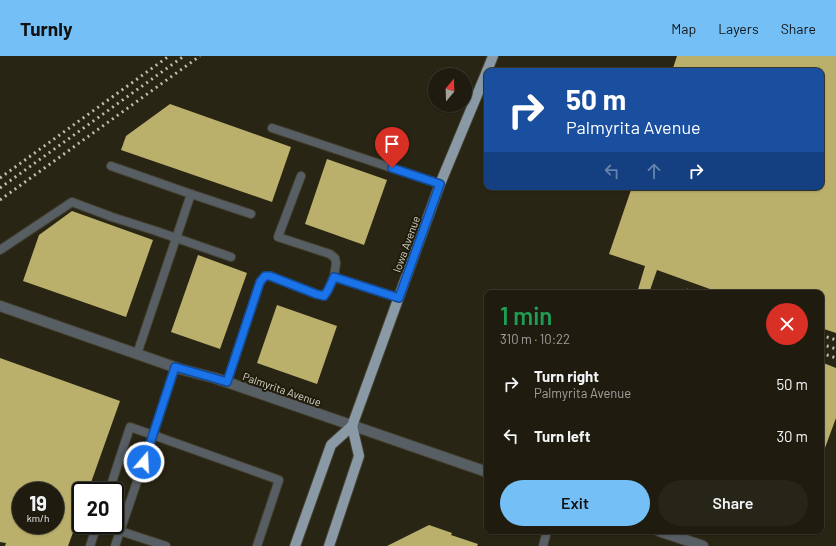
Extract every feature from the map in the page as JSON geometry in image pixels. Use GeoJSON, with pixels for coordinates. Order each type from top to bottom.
{"type":"FeatureCollection","features":[{"type":"Feature","properties":{"kind":"main road","name":"Iowa Avenue"},"geometry":{"type":"LineString","coordinates":[[488,68],[493,56]]}},
{"type":"Feature","properties":{"kind":"main road","name":"Iowa Avenue"},"geometry":{"type":"LineString","coordinates":[[295,546],[331,445],[352,426],[440,184],[484,78]]}},
{"type":"Feature","properties":{"kind":"main road"},"geometry":{"type":"LineString","coordinates":[[329,546],[359,456],[352,426]]}},
{"type":"Feature","properties":{"kind":"street","name":"Palmyrita Avenue"},"geometry":{"type":"LineString","coordinates":[[0,306],[175,367],[227,382],[484,471]]}},
{"type":"Feature","properties":{"kind":"street"},"geometry":{"type":"LineString","coordinates":[[668,534],[703,546]]}},
{"type":"Feature","properties":{"kind":"lane"},"geometry":{"type":"LineString","coordinates":[[272,128],[440,184]]}},
{"type":"Feature","properties":{"kind":"lane"},"geometry":{"type":"LineString","coordinates":[[111,166],[251,214]]}},
{"type":"Feature","properties":{"kind":"lane"},"geometry":{"type":"LineString","coordinates":[[227,382],[260,282],[265,276],[270,276],[324,296],[334,277],[336,263],[335,258],[330,254],[278,237],[301,176]]}},
{"type":"Feature","properties":{"kind":"lane"},"geometry":{"type":"LineString","coordinates":[[137,354],[191,194]]}},
{"type":"Feature","properties":{"kind":"lane"},"geometry":{"type":"LineString","coordinates":[[0,250],[72,202],[230,257]]}},
{"type":"Feature","properties":{"kind":"lane"},"geometry":{"type":"LineString","coordinates":[[334,277],[399,298]]}},
{"type":"Feature","properties":{"kind":"lane"},"geometry":{"type":"LineString","coordinates":[[124,519],[175,367]]}},
{"type":"Feature","properties":{"kind":"lane"},"geometry":{"type":"LineString","coordinates":[[111,482],[130,427],[279,480],[257,546]]}},
{"type":"Feature","properties":{"kind":"lane"},"geometry":{"type":"LineString","coordinates":[[124,532],[166,546]]}},
{"type":"Feature","properties":{"kind":"lane"},"geometry":{"type":"LineString","coordinates":[[90,546],[94,534]]}},
{"type":"Feature","properties":{"kind":"lane"},"geometry":{"type":"LineString","coordinates":[[115,546],[119,534]]}},
{"type":"Feature","properties":{"kind":"lane"},"geometry":{"type":"LineString","coordinates":[[543,546],[546,534]]}},
{"type":"Feature","properties":{"kind":"building"},"geometry":{"type":"Polygon","coordinates":[[[677,56],[836,56],[836,333],[824,329],[824,290],[713,290],[657,270],[650,290],[638,290],[645,266],[609,254],[631,190],[824,190],[824,68],[673,68],[677,56]]]}},
{"type":"Feature","properties":{"kind":"building"},"geometry":{"type":"Polygon","coordinates":[[[170,104],[291,147],[272,202],[121,150],[126,136],[170,104]]]}},
{"type":"Feature","properties":{"kind":"building"},"geometry":{"type":"Polygon","coordinates":[[[327,159],[387,180],[364,245],[305,224],[327,159]]]}},
{"type":"Feature","properties":{"kind":"building"},"geometry":{"type":"Polygon","coordinates":[[[72,211],[153,240],[126,317],[23,281],[39,235],[72,211]]]}},
{"type":"Feature","properties":{"kind":"building"},"geometry":{"type":"Polygon","coordinates":[[[198,255],[247,273],[220,349],[171,332],[198,255]]]}},
{"type":"Feature","properties":{"kind":"building"},"geometry":{"type":"Polygon","coordinates":[[[277,305],[337,326],[317,384],[257,363],[277,305]]]}},
{"type":"Feature","properties":{"kind":"building"},"geometry":{"type":"Polygon","coordinates":[[[0,358],[120,401],[91,482],[72,482],[72,534],[68,546],[5,546],[6,543],[0,542],[0,358]]]}},
{"type":"Feature","properties":{"kind":"building"},"geometry":{"type":"Polygon","coordinates":[[[824,363],[836,368],[836,418],[824,451],[824,363]]]}},
{"type":"Feature","properties":{"kind":"building"},"geometry":{"type":"Polygon","coordinates":[[[429,525],[452,533],[451,535],[478,544],[477,546],[387,546],[429,525]]]}},
{"type":"Feature","properties":{"kind":"railway"},"geometry":{"type":"LineString","coordinates":[[0,178],[169,56]]}},
{"type":"Feature","properties":{"kind":"railway"},"geometry":{"type":"LineString","coordinates":[[0,188],[184,56]]}},
{"type":"Feature","properties":{"kind":"railway"},"geometry":{"type":"LineString","coordinates":[[0,200],[200,56]]}},
{"type":"Feature","properties":{"kind":"railway"},"geometry":{"type":"LineString","coordinates":[[824,336],[836,340]]}},
{"type":"Feature","properties":{"kind":"railway"},"geometry":{"type":"LineString","coordinates":[[824,345],[836,349]]}},
{"type":"Feature","properties":{"kind":"railway"},"geometry":{"type":"LineString","coordinates":[[824,354],[836,358]]}},
{"type":"Feature","properties":{"kind":"route"},"geometry":{"type":"LineString","coordinates":[[144,462],[175,367],[227,382],[260,282],[265,276],[270,276],[324,296],[334,277],[399,298],[440,184],[392,168]]}}]}
